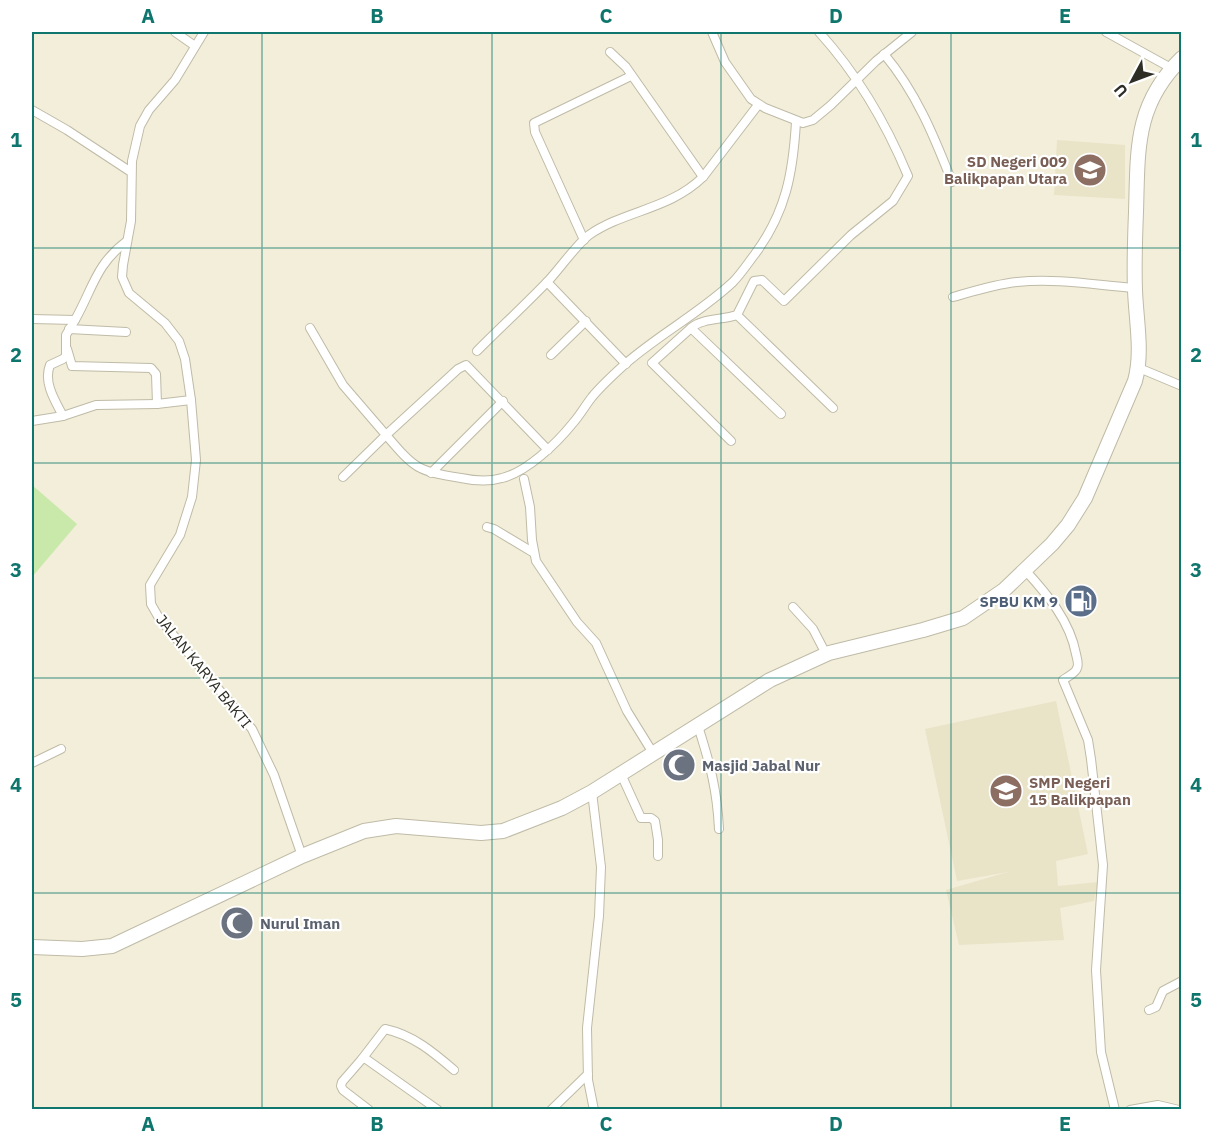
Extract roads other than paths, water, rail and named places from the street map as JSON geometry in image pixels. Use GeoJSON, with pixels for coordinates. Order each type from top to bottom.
{"type":"FeatureCollection","features":[{"type":"Feature","properties":{"kind":"highway"},"geometry":{"type":"LineString","coordinates":[[32,947],[82,949],[112,946],[302,856],[345,838],[379,828],[415,826],[481,833],[502,831],[562,808],[592,792],[770,680],[826,654],[963,618],[1004,590],[1068,525],[1085,498],[1135,381],[1138,368],[1134,288],[1138,141],[1154,93],[1177,63]]}},
{"type":"Feature","properties":{"kind":"street"},"geometry":{"type":"LineString","coordinates":[[175,32],[195,46]]}},
{"type":"Feature","properties":{"kind":"street","name":"JALAN KARYA BAKTI"},"geometry":{"type":"LineString","coordinates":[[204,32],[175,80],[149,110],[140,126],[131,172],[132,204],[123,277],[126,289],[165,323],[179,341],[185,359],[191,400],[195,460],[192,497],[180,535],[152,579],[149,592],[151,604],[159,618],[252,729],[274,775],[302,856]]}},
{"type":"Feature","properties":{"kind":"street"},"geometry":{"type":"LineString","coordinates":[[712,32],[725,62],[758,105],[803,123],[813,120],[831,105],[856,79],[912,32]]}},
{"type":"Feature","properties":{"kind":"street"},"geometry":{"type":"LineString","coordinates":[[730,441],[652,363],[691,328],[703,322],[737,315],[754,281],[762,280],[784,301],[851,235],[893,201],[908,176],[881,116],[856,79],[819,32]]}},
{"type":"Feature","properties":{"kind":"street"},"geometry":{"type":"LineString","coordinates":[[1106,32],[1177,63]]}},
{"type":"Feature","properties":{"kind":"street"},"geometry":{"type":"LineString","coordinates":[[610,52],[626,67],[703,177]]}},
{"type":"Feature","properties":{"kind":"street"},"geometry":{"type":"LineString","coordinates":[[884,54],[901,75],[922,111],[952,182]]}},
{"type":"Feature","properties":{"kind":"street"},"geometry":{"type":"LineString","coordinates":[[584,240],[535,132],[534,123],[631,76]]}},
{"type":"Feature","properties":{"kind":"street"},"geometry":{"type":"LineString","coordinates":[[477,351],[547,282],[589,234],[676,198],[703,177],[758,105]]}},
{"type":"Feature","properties":{"kind":"street"},"geometry":{"type":"LineString","coordinates":[[32,110],[131,172]]}},
{"type":"Feature","properties":{"kind":"street"},"geometry":{"type":"LineString","coordinates":[[310,328],[343,385],[413,465],[431,473],[470,480],[496,480],[520,470],[548,450],[573,423],[592,396],[626,364],[734,281],[774,226],[789,187],[796,122]]}},
{"type":"Feature","properties":{"kind":"street"},"geometry":{"type":"LineString","coordinates":[[127,241],[102,264],[66,335],[67,349],[72,366],[151,368],[156,374],[157,404]]}},
{"type":"Feature","properties":{"kind":"street"},"geometry":{"type":"LineString","coordinates":[[953,297],[1026,281],[1060,280],[1134,288]]}},
{"type":"Feature","properties":{"kind":"street"},"geometry":{"type":"LineString","coordinates":[[547,282],[626,364]]}},
{"type":"Feature","properties":{"kind":"street"},"geometry":{"type":"LineString","coordinates":[[737,315],[833,408]]}},
{"type":"Feature","properties":{"kind":"street"},"geometry":{"type":"LineString","coordinates":[[32,319],[75,320]]}},
{"type":"Feature","properties":{"kind":"street"},"geometry":{"type":"LineString","coordinates":[[551,355],[586,321]]}},
{"type":"Feature","properties":{"kind":"street"},"geometry":{"type":"LineString","coordinates":[[691,328],[781,414]]}},
{"type":"Feature","properties":{"kind":"street"},"geometry":{"type":"LineString","coordinates":[[69,329],[126,332]]}},
{"type":"Feature","properties":{"kind":"street"},"geometry":{"type":"LineString","coordinates":[[63,416],[50,387],[48,369],[50,365],[63,359],[67,349]]}},
{"type":"Feature","properties":{"kind":"street"},"geometry":{"type":"LineString","coordinates":[[343,477],[464,365],[471,368],[548,450]]}},
{"type":"Feature","properties":{"kind":"street"},"geometry":{"type":"LineString","coordinates":[[1138,368],[1182,386]]}},
{"type":"Feature","properties":{"kind":"street"},"geometry":{"type":"LineString","coordinates":[[32,421],[63,416],[96,405],[157,404],[191,400]]}},
{"type":"Feature","properties":{"kind":"street"},"geometry":{"type":"LineString","coordinates":[[431,473],[503,401]]}},
{"type":"Feature","properties":{"kind":"street"},"geometry":{"type":"LineString","coordinates":[[524,479],[530,507],[534,553],[540,569],[577,622],[596,643],[627,711],[653,753]]}},
{"type":"Feature","properties":{"kind":"street"},"geometry":{"type":"LineString","coordinates":[[487,527],[534,553]]}},
{"type":"Feature","properties":{"kind":"street"},"geometry":{"type":"LineString","coordinates":[[1025,570],[1058,612],[1074,646],[1077,660],[1076,671],[1063,680],[1088,740],[1091,759],[1103,865],[1096,970],[1101,1052],[1115,1110]]}},
{"type":"Feature","properties":{"kind":"street"},"geometry":{"type":"LineString","coordinates":[[794,607],[813,629],[826,654]]}},
{"type":"Feature","properties":{"kind":"street"},"geometry":{"type":"LineString","coordinates":[[698,726],[713,772],[719,829]]}},
{"type":"Feature","properties":{"kind":"street"},"geometry":{"type":"LineString","coordinates":[[32,763],[61,749]]}},
{"type":"Feature","properties":{"kind":"street"},"geometry":{"type":"LineString","coordinates":[[621,774],[641,818],[651,818],[655,821],[658,856]]}},
{"type":"Feature","properties":{"kind":"street"},"geometry":{"type":"LineString","coordinates":[[592,792],[601,867],[599,916],[587,1028],[588,1074],[594,1110]]}},
{"type":"Feature","properties":{"kind":"street"},"geometry":{"type":"LineString","coordinates":[[1149,1010],[1156,1007],[1163,991],[1182,981]]}},
{"type":"Feature","properties":{"kind":"street"},"geometry":{"type":"LineString","coordinates":[[369,1110],[341,1086],[349,1072],[385,1029],[401,1032],[425,1046],[454,1070]]}},
{"type":"Feature","properties":{"kind":"street"},"geometry":{"type":"LineString","coordinates":[[362,1059],[366,1059],[438,1110]]}},
{"type":"Feature","properties":{"kind":"street"},"geometry":{"type":"LineString","coordinates":[[551,1110],[588,1074]]}},
{"type":"Feature","properties":{"kind":"street"},"geometry":{"type":"LineString","coordinates":[[1131,1110],[1158,1105],[1179,1110]]}},
{"type":"Feature","properties":{"kind":"place","name":"SD Negeri 009 Balikpapan Utara"},"geometry":{"type":"Point","coordinates":[1090,170]}},
{"type":"Feature","properties":{"kind":"place","name":"SPBU KM 9"},"geometry":{"type":"Point","coordinates":[1081,601]}},
{"type":"Feature","properties":{"kind":"place","name":"Masjid Jabal Nur"},"geometry":{"type":"Point","coordinates":[679,765]}},
{"type":"Feature","properties":{"kind":"place","name":"SMP Negeri 15 Balikpapan"},"geometry":{"type":"Point","coordinates":[1006,791]}},
{"type":"Feature","properties":{"kind":"place","name":"Nurul Iman"},"geometry":{"type":"Point","coordinates":[237,923]}}]}
